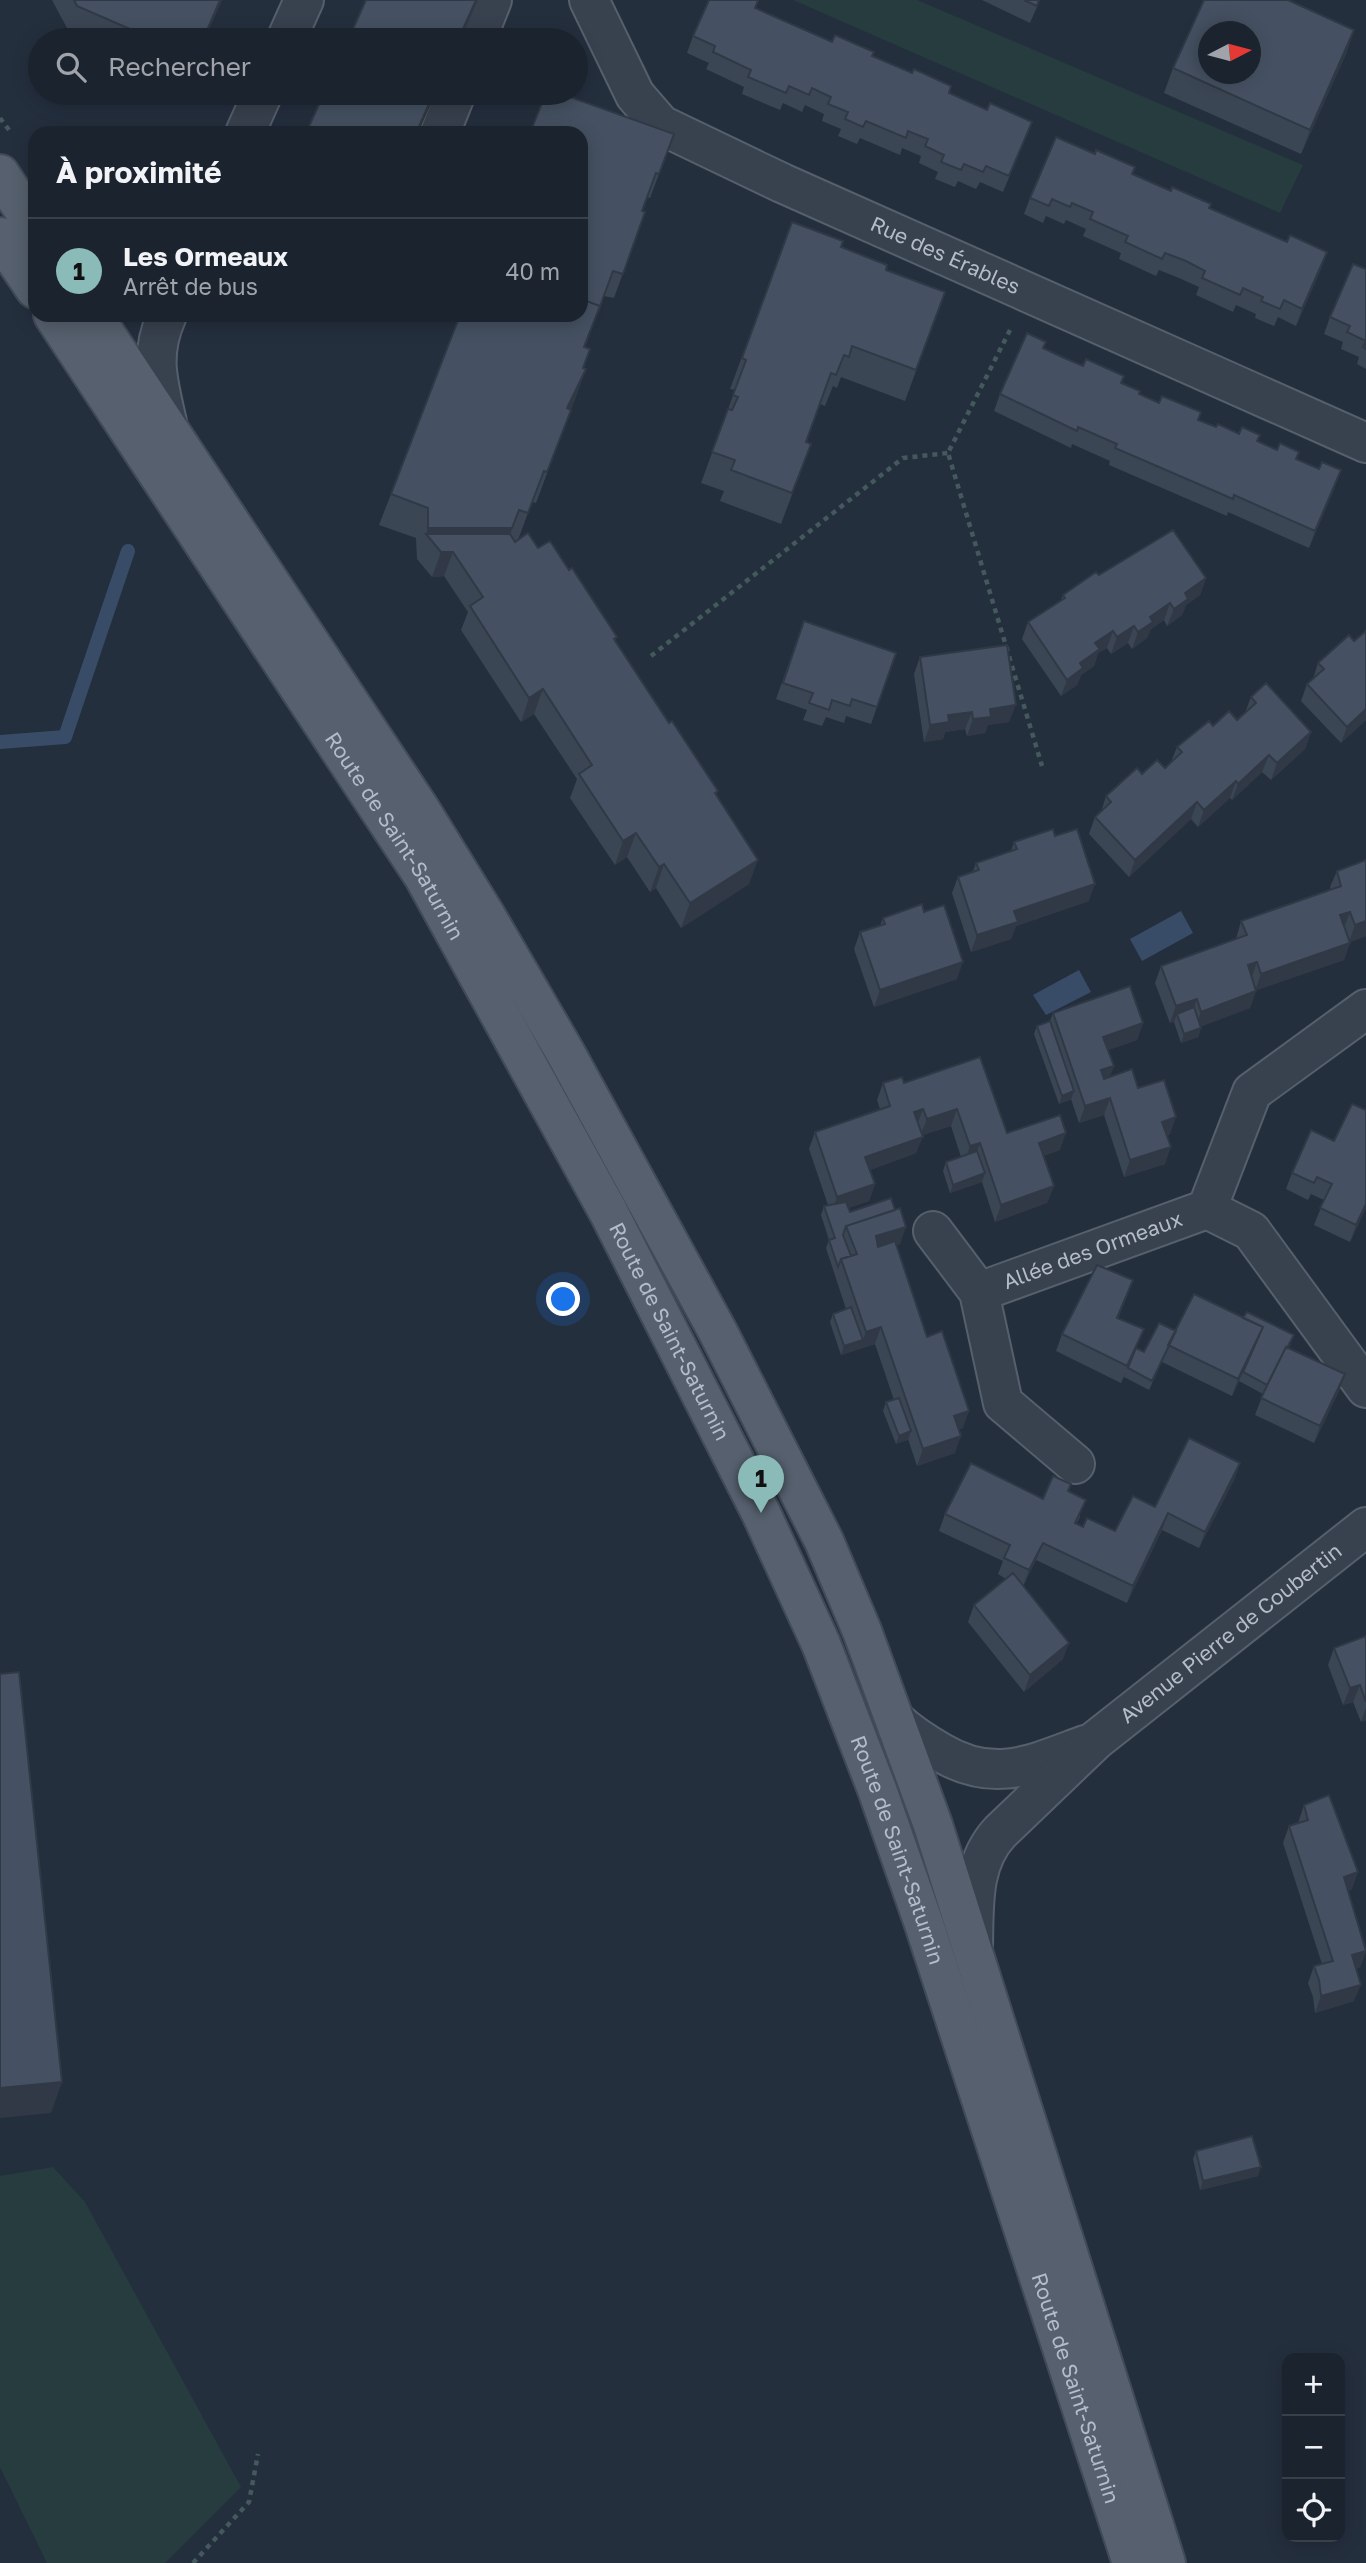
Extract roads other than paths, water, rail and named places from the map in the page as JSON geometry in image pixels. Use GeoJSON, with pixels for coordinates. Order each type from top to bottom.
{"type":"FeatureCollection","features":[{"type":"Feature","properties":{"kind":"main road"},"geometry":{"type":"LineString","coordinates":[[0,174],[28,216]]}},
{"type":"Feature","properties":{"kind":"main road"},"geometry":{"type":"LineString","coordinates":[[0,237],[28,279]]}},
{"type":"Feature","properties":{"kind":"main road","name":"Route de Saint-Saturnin"},"geometry":{"type":"LineString","coordinates":[[57,322],[424,877],[609,1213],[761,1513],[821,1644],[864,1753],[924,1924],[1132,2563]]}},
{"type":"Feature","properties":{"kind":"main road","name":"Route de Saint-Saturnin"},"geometry":{"type":"LineString","coordinates":[[98,322],[420,809],[486,916],[565,1052],[718,1332],[824,1541],[862,1631],[933,1825],[1166,2563]]}},
{"type":"Feature","properties":{"kind":"street"},"geometry":{"type":"LineString","coordinates":[[291,28],[304,0]]}},
{"type":"Feature","properties":{"kind":"street"},"geometry":{"type":"LineString","coordinates":[[481,28],[492,0]]}},
{"type":"Feature","properties":{"kind":"street","name":"Rue des Érables"},"geometry":{"type":"LineString","coordinates":[[589,0],[635,94],[661,125],[782,183],[1366,443]]}},
{"type":"Feature","properties":{"kind":"street"},"geometry":{"type":"LineString","coordinates":[[248,126],[258,105]]}},
{"type":"Feature","properties":{"kind":"street"},"geometry":{"type":"LineString","coordinates":[[443,126],[451,105]]}},
{"type":"Feature","properties":{"kind":"street"},"geometry":{"type":"LineString","coordinates":[[165,322],[155,349],[168,427]]}},
{"type":"Feature","properties":{"kind":"street","name":"Allée des Ormeaux"},"geometry":{"type":"LineString","coordinates":[[1207,1209],[1252,1092],[1366,1009]]}},
{"type":"Feature","properties":{"kind":"street","name":"Allée des Ormeaux"},"geometry":{"type":"LineString","coordinates":[[979,1292],[1207,1209],[1251,1231],[1366,1388]]}},
{"type":"Feature","properties":{"kind":"street","name":"Allée des Ormeaux"},"geometry":{"type":"LineString","coordinates":[[933,1231],[979,1292],[1003,1404],[1075,1464]]}},
{"type":"Feature","properties":{"kind":"street","name":"Avenue Pierre de Coubertin"},"geometry":{"type":"LineString","coordinates":[[972,1955],[977,1876],[991,1841],[1096,1740],[1366,1527]]}},
{"type":"Feature","properties":{"kind":"street","name":"Avenue Pierre de Coubertin"},"geometry":{"type":"LineString","coordinates":[[896,1721],[911,1736],[955,1761],[981,1770],[1001,1770],[1041,1761],[1096,1740]]}},
{"type":"Feature","properties":{"kind":"water"},"geometry":{"type":"Polygon","coordinates":[[[1181,911],[1193,933],[1142,961],[1130,939],[1181,911]]]}},
{"type":"Feature","properties":{"kind":"water"},"geometry":{"type":"Polygon","coordinates":[[[1079,970],[1091,992],[1046,1015],[1033,995],[1079,970]]]}},
{"type":"Feature","properties":{"kind":"waterway"},"geometry":{"type":"LineString","coordinates":[[0,742],[65,737],[128,551]]}},
{"type":"Feature","properties":{"kind":"place","name":"Les Ormeaux"},"geometry":{"type":"Point","coordinates":[761,1513]}}]}
